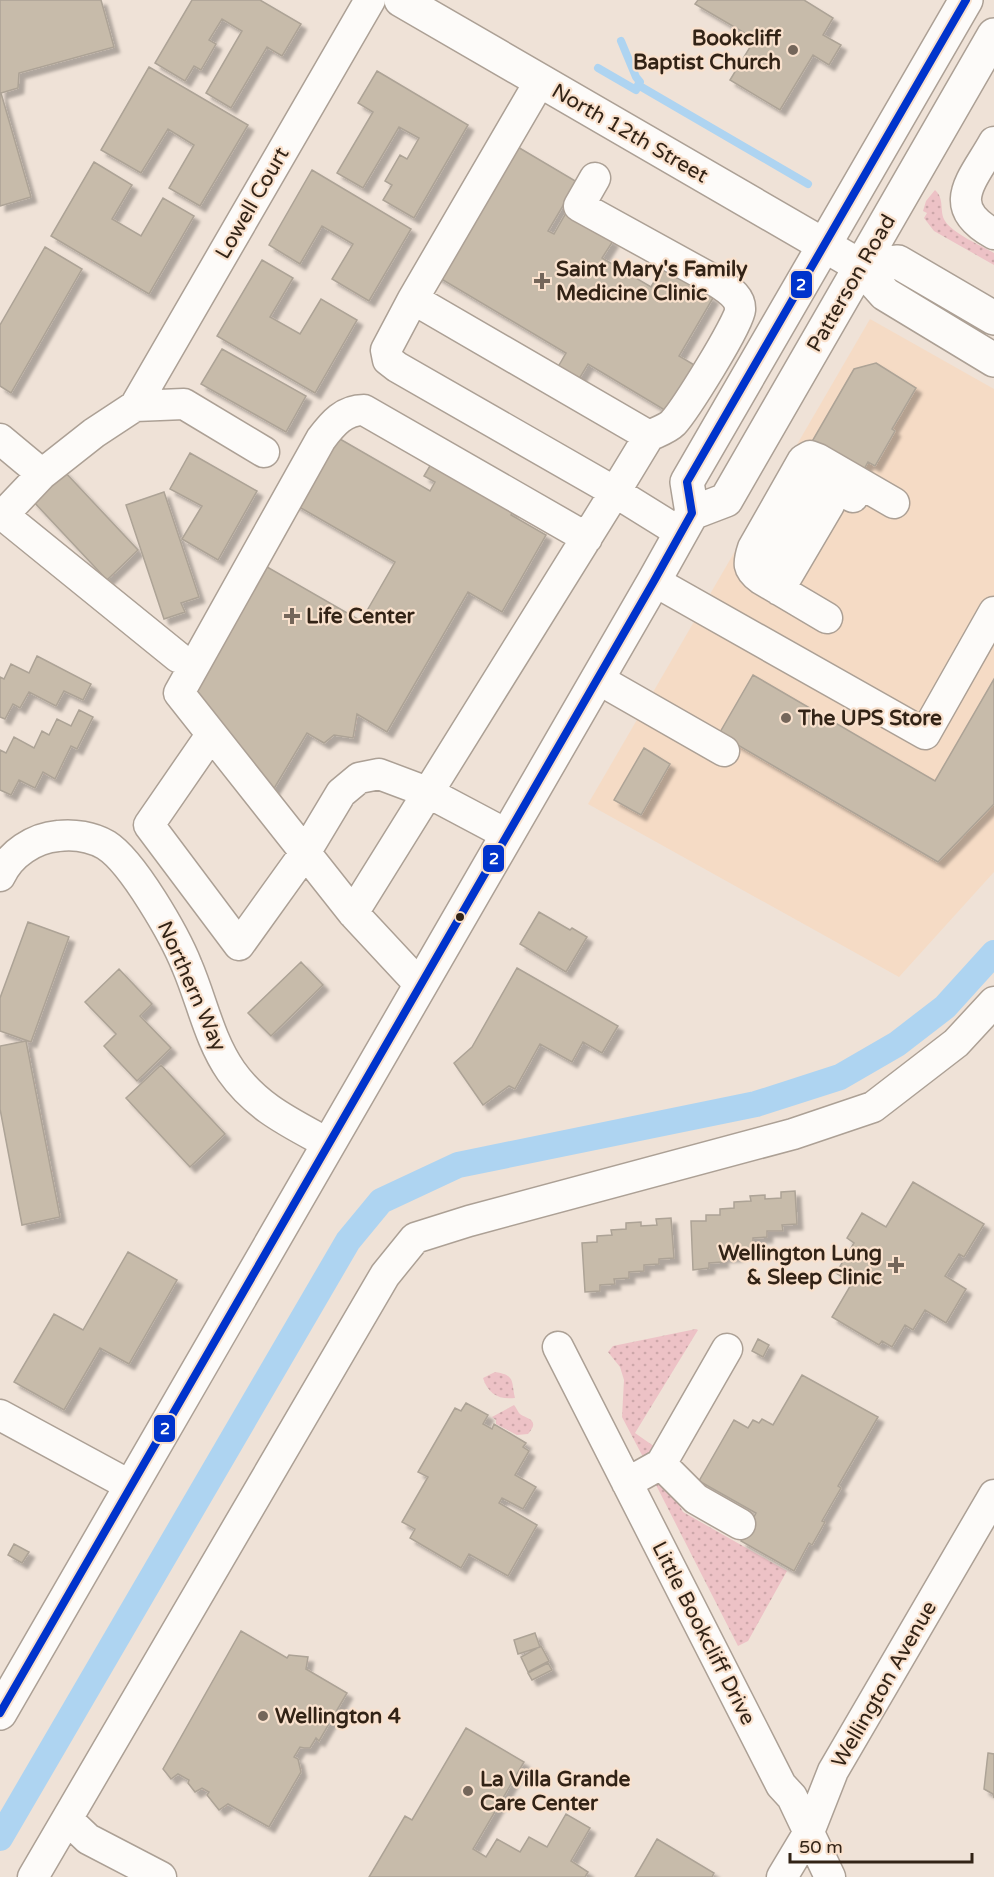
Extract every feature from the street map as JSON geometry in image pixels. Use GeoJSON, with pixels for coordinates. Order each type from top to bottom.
{"type":"FeatureCollection","features":[{"type":"Feature","properties":{"kind":"main road","name":"North 12th Street"},"geometry":{"type":"LineString","coordinates":[[401,0],[860,266],[885,294],[994,360]]}},
{"type":"Feature","properties":{"kind":"main road","name":"Patterson Road"},"geometry":{"type":"LineString","coordinates":[[687,523],[687,482],[966,0]]}},
{"type":"Feature","properties":{"kind":"main road","name":"Patterson Road"},"geometry":{"type":"LineString","coordinates":[[687,523],[726,500],[994,35]]}},
{"type":"Feature","properties":{"kind":"main road"},"geometry":{"type":"LineString","coordinates":[[860,266],[898,262],[994,318]]}},
{"type":"Feature","properties":{"kind":"main road"},"geometry":{"type":"LineString","coordinates":[[0,1713],[687,523]]}},
{"type":"Feature","properties":{"kind":"street","name":"Lowell Court"},"geometry":{"type":"LineString","coordinates":[[135,406],[370,0]]}},
{"type":"Feature","properties":{"kind":"street"},"geometry":{"type":"LineString","coordinates":[[540,81],[413,298],[386,350],[388,360],[397,368],[615,492],[687,523]]}},
{"type":"Feature","properties":{"kind":"street"},"geometry":{"type":"LineString","coordinates":[[994,142],[968,213],[979,226],[994,234]]}},
{"type":"Feature","properties":{"kind":"street"},"geometry":{"type":"LineString","coordinates":[[353,913],[649,436],[671,425],[686,407],[734,326],[740,310],[736,296],[717,282],[579,206],[595,178]]}},
{"type":"Feature","properties":{"kind":"street"},"geometry":{"type":"LineString","coordinates":[[977,188],[994,210]]}},
{"type":"Feature","properties":{"kind":"street"},"geometry":{"type":"LineString","coordinates":[[413,298],[649,436]]}},
{"type":"Feature","properties":{"kind":"street"},"geometry":{"type":"LineString","coordinates":[[178,657],[3,515],[42,474],[94,433],[135,406],[184,404],[264,452]]}},
{"type":"Feature","properties":{"kind":"street"},"geometry":{"type":"LineString","coordinates":[[420,986],[353,913],[179,693],[321,439],[335,421],[353,410],[364,410],[587,538]]}},
{"type":"Feature","properties":{"kind":"street"},"geometry":{"type":"LineString","coordinates":[[0,439],[42,474]]}},
{"type":"Feature","properties":{"kind":"street"},"geometry":{"type":"LineString","coordinates":[[827,618],[765,582],[748,561],[753,548],[803,460],[810,456],[829,477],[890,509]]}},
{"type":"Feature","properties":{"kind":"street"},"geometry":{"type":"LineString","coordinates":[[765,582],[829,477]]}},
{"type":"Feature","properties":{"kind":"street"},"geometry":{"type":"LineString","coordinates":[[654,581],[925,734],[994,612]]}},
{"type":"Feature","properties":{"kind":"street"},"geometry":{"type":"LineString","coordinates":[[598,679],[724,751]]}},
{"type":"Feature","properties":{"kind":"street"},"geometry":{"type":"LineString","coordinates":[[211,735],[148,825],[239,945],[305,853],[341,793],[359,778],[379,774],[427,792],[508,835]]}},
{"type":"Feature","properties":{"kind":"street","name":"Northern Way"},"geometry":{"type":"LineString","coordinates":[[0,876],[12,858],[24,848],[52,836],[73,835],[94,839],[118,854],[154,903],[187,965],[217,1047],[230,1069],[256,1101],[329,1144]]}},
{"type":"Feature","properties":{"kind":"street"},"geometry":{"type":"LineString","coordinates":[[33,1877],[385,1275],[415,1238],[480,1218],[794,1134],[873,1107],[956,1043],[994,1002]]}},
{"type":"Feature","properties":{"kind":"street","name":"Little Bookcliff Drive"},"geometry":{"type":"LineString","coordinates":[[558,1347],[781,1785],[792,1797],[830,1877]]}},
{"type":"Feature","properties":{"kind":"street"},"geometry":{"type":"LineString","coordinates":[[627,1483],[661,1464],[728,1349]]}},
{"type":"Feature","properties":{"kind":"street"},"geometry":{"type":"LineString","coordinates":[[0,1415],[131,1486]]}},
{"type":"Feature","properties":{"kind":"street"},"geometry":{"type":"LineString","coordinates":[[661,1464],[696,1499],[740,1524]]}},
{"type":"Feature","properties":{"kind":"street","name":"Wellington Avenue"},"geometry":{"type":"LineString","coordinates":[[783,1877],[809,1832],[832,1771],[994,1495]]}},
{"type":"Feature","properties":{"kind":"street"},"geometry":{"type":"LineString","coordinates":[[67,1819],[88,1839],[161,1877]]}},
{"type":"Feature","properties":{"kind":"shaded area"},"geometry":{"type":"Polygon","coordinates":[[[935,190],[940,197],[945,221],[960,235],[994,253],[994,265],[934,231],[924,218],[927,213],[923,211],[926,201],[935,190]]]}},
{"type":"Feature","properties":{"kind":"shaded area"},"geometry":{"type":"Polygon","coordinates":[[[870,319],[994,389],[994,872],[899,977],[588,804],[870,319]]]}},
{"type":"Feature","properties":{"kind":"shaded area"},"geometry":{"type":"Polygon","coordinates":[[[698,1330],[635,1433],[655,1447],[654,1451],[643,1457],[622,1417],[624,1380],[620,1367],[608,1352],[613,1346],[698,1330]]]}},
{"type":"Feature","properties":{"kind":"shaded area"},"geometry":{"type":"Polygon","coordinates":[[[495,1372],[510,1377],[515,1398],[499,1397],[491,1392],[483,1378],[495,1372]]]}},
{"type":"Feature","properties":{"kind":"shaded area"},"geometry":{"type":"Polygon","coordinates":[[[514,1405],[521,1415],[533,1422],[528,1434],[517,1435],[496,1424],[496,1420],[492,1417],[514,1405]]]}},
{"type":"Feature","properties":{"kind":"shaded area"},"geometry":{"type":"Polygon","coordinates":[[[661,1482],[668,1485],[683,1512],[787,1571],[748,1641],[738,1646],[655,1483],[661,1482]]]}},
{"type":"Feature","properties":{"kind":"building"},"geometry":{"type":"Polygon","coordinates":[[[0,0],[101,0],[114,47],[19,73],[18,88],[1,93],[31,197],[0,206],[0,0]]]}},
{"type":"Feature","properties":{"kind":"building"},"geometry":{"type":"Polygon","coordinates":[[[192,0],[260,0],[301,24],[282,56],[267,47],[231,108],[206,93],[242,31],[222,19],[209,40],[216,44],[201,70],[194,66],[185,81],[155,63],[192,0]]]}},
{"type":"Feature","properties":{"kind":"building","name":"Bookcliff Baptist Church"},"geometry":{"type":"Polygon","coordinates":[[[698,0],[804,0],[833,18],[823,35],[841,45],[829,65],[813,55],[780,110],[730,80],[755,39],[695,4],[698,0]]]}},
{"type":"Feature","properties":{"kind":"building"},"geometry":{"type":"Polygon","coordinates":[[[149,67],[248,125],[200,206],[169,188],[194,145],[168,129],[141,173],[101,150],[149,67]]]}},
{"type":"Feature","properties":{"kind":"building"},"geometry":{"type":"Polygon","coordinates":[[[377,71],[468,125],[414,218],[383,200],[392,185],[385,181],[400,155],[407,159],[419,138],[399,127],[363,188],[337,173],[373,112],[358,103],[377,71]]]}},
{"type":"Feature","properties":{"kind":"building","name":"Saint Mary's Family Medicine Clinic"},"geometry":{"type":"Polygon","coordinates":[[[511,143],[577,182],[548,231],[554,234],[566,213],[613,241],[602,258],[651,287],[662,268],[713,298],[679,356],[696,366],[668,412],[588,364],[579,379],[558,367],[566,353],[433,274],[511,143]]]}},
{"type":"Feature","properties":{"kind":"building"},"geometry":{"type":"Polygon","coordinates":[[[94,162],[132,185],[112,219],[141,236],[163,198],[194,216],[149,294],[51,236],[94,162]]]}},
{"type":"Feature","properties":{"kind":"building"},"geometry":{"type":"Polygon","coordinates":[[[312,170],[411,229],[369,301],[332,279],[353,244],[322,226],[300,264],[269,245],[312,170]]]}},
{"type":"Feature","properties":{"kind":"building"},"geometry":{"type":"Polygon","coordinates":[[[45,247],[82,269],[11,393],[0,386],[0,325],[45,247]]]}},
{"type":"Feature","properties":{"kind":"building"},"geometry":{"type":"Polygon","coordinates":[[[262,260],[293,278],[270,317],[300,334],[321,299],[357,320],[315,393],[217,336],[262,260]]]}},
{"type":"Feature","properties":{"kind":"building"},"geometry":{"type":"Polygon","coordinates":[[[222,349],[306,396],[286,432],[201,384],[222,349]]]}},
{"type":"Feature","properties":{"kind":"building"},"geometry":{"type":"Polygon","coordinates":[[[876,363],[916,388],[892,429],[895,431],[875,466],[868,462],[862,473],[810,445],[854,369],[876,363]]]}},
{"type":"Feature","properties":{"kind":"building","name":"Life Center"},"geometry":{"type":"Polygon","coordinates":[[[333,435],[430,491],[435,482],[424,476],[434,459],[516,507],[511,515],[546,535],[502,612],[468,592],[387,732],[357,714],[353,738],[334,735],[324,743],[307,733],[272,792],[192,685],[262,564],[361,621],[395,562],[294,504],[333,435]]]}},
{"type":"Feature","properties":{"kind":"building"},"geometry":{"type":"Polygon","coordinates":[[[190,453],[257,491],[218,560],[182,539],[202,506],[170,489],[190,453]]]}},
{"type":"Feature","properties":{"kind":"building"},"geometry":{"type":"Polygon","coordinates":[[[63,470],[138,550],[107,580],[32,500],[63,470]]]}},
{"type":"Feature","properties":{"kind":"building"},"geometry":{"type":"Polygon","coordinates":[[[164,492],[199,597],[181,603],[185,612],[164,619],[126,505],[164,492]]]}},
{"type":"Feature","properties":{"kind":"building"},"geometry":{"type":"Polygon","coordinates":[[[37,656],[91,684],[83,700],[64,691],[56,706],[29,692],[20,708],[13,704],[5,719],[0,717],[0,677],[4,679],[11,664],[29,673],[37,656]]]}},
{"type":"Feature","properties":{"kind":"building"},"geometry":{"type":"Polygon","coordinates":[[[753,675],[935,781],[994,679],[994,804],[938,862],[719,734],[753,675]]]}},
{"type":"Feature","properties":{"kind":"building"},"geometry":{"type":"Polygon","coordinates":[[[79,710],[93,717],[77,749],[71,746],[55,779],[43,772],[35,788],[19,780],[11,795],[0,790],[0,750],[6,753],[14,737],[34,748],[42,731],[49,735],[57,719],[71,726],[79,710]]]}},
{"type":"Feature","properties":{"kind":"building"},"geometry":{"type":"Polygon","coordinates":[[[644,748],[670,764],[641,815],[614,800],[644,748]]]}},
{"type":"Feature","properties":{"kind":"building"},"geometry":{"type":"Polygon","coordinates":[[[539,912],[587,937],[566,972],[520,944],[539,912]]]}},
{"type":"Feature","properties":{"kind":"building"},"geometry":{"type":"Polygon","coordinates":[[[28,922],[69,937],[31,1042],[0,1031],[0,998],[28,922]]]}},
{"type":"Feature","properties":{"kind":"building"},"geometry":{"type":"Polygon","coordinates":[[[301,962],[323,985],[271,1036],[248,1013],[301,962]]]}},
{"type":"Feature","properties":{"kind":"building"},"geometry":{"type":"Polygon","coordinates":[[[517,968],[618,1026],[602,1053],[583,1042],[572,1062],[540,1044],[515,1089],[509,1086],[483,1105],[454,1063],[472,1047],[517,968]]]}},
{"type":"Feature","properties":{"kind":"building"},"geometry":{"type":"Polygon","coordinates":[[[119,969],[152,1004],[140,1016],[171,1048],[137,1081],[104,1046],[116,1034],[85,1002],[119,969]]]}},
{"type":"Feature","properties":{"kind":"building"},"geometry":{"type":"Polygon","coordinates":[[[26,1041],[60,1217],[22,1225],[0,1109],[0,1046],[26,1041]]]}},
{"type":"Feature","properties":{"kind":"building"},"geometry":{"type":"Polygon","coordinates":[[[161,1065],[225,1134],[190,1167],[126,1098],[161,1065]]]}},
{"type":"Feature","properties":{"kind":"building","name":"Wellington Lung & Sleep Clinic"},"geometry":{"type":"Polygon","coordinates":[[[913,1182],[984,1224],[964,1257],[959,1254],[945,1276],[966,1289],[946,1323],[925,1310],[913,1330],[905,1325],[892,1347],[882,1341],[879,1345],[832,1317],[852,1283],[836,1273],[854,1243],[847,1238],[862,1213],[886,1227],[913,1182]]]}},
{"type":"Feature","properties":{"kind":"building"},"geometry":{"type":"Polygon","coordinates":[[[795,1191],[797,1224],[782,1225],[783,1231],[767,1231],[767,1237],[753,1238],[753,1250],[737,1251],[737,1256],[722,1257],[723,1262],[709,1263],[709,1268],[693,1270],[691,1221],[706,1221],[706,1215],[720,1215],[720,1209],[734,1208],[734,1202],[751,1201],[750,1196],[765,1195],[765,1199],[781,1198],[781,1192],[795,1191]]]}},
{"type":"Feature","properties":{"kind":"building"},"geometry":{"type":"Polygon","coordinates":[[[671,1218],[674,1258],[659,1259],[659,1264],[644,1265],[644,1271],[629,1272],[629,1278],[614,1279],[615,1284],[600,1285],[600,1291],[585,1292],[582,1243],[597,1242],[597,1236],[612,1235],[611,1230],[626,1229],[626,1223],[641,1222],[641,1226],[657,1225],[656,1219],[671,1218]]]}},
{"type":"Feature","properties":{"kind":"building"},"geometry":{"type":"Polygon","coordinates":[[[128,1252],[177,1280],[129,1364],[100,1348],[64,1410],[14,1382],[54,1314],[83,1330],[128,1252]]]}},
{"type":"Feature","properties":{"kind":"building"},"geometry":{"type":"Polygon","coordinates":[[[758,1339],[769,1345],[763,1357],[752,1351],[758,1339]]]}},
{"type":"Feature","properties":{"kind":"building"},"geometry":{"type":"Polygon","coordinates":[[[802,1375],[878,1417],[838,1486],[841,1488],[822,1521],[825,1522],[812,1545],[809,1543],[794,1571],[741,1541],[756,1513],[699,1481],[734,1420],[748,1428],[753,1420],[759,1423],[762,1419],[773,1425],[802,1375]]]}},
{"type":"Feature","properties":{"kind":"building"},"geometry":{"type":"Polygon","coordinates":[[[466,1403],[488,1415],[483,1424],[492,1429],[494,1424],[526,1443],[523,1447],[529,1451],[515,1475],[536,1487],[523,1509],[502,1498],[499,1503],[537,1525],[508,1576],[469,1554],[461,1568],[410,1538],[415,1529],[402,1522],[428,1477],[418,1472],[455,1408],[461,1411],[466,1403]]]}},
{"type":"Feature","properties":{"kind":"building"},"geometry":{"type":"Polygon","coordinates":[[[14,1544],[29,1552],[22,1563],[8,1555],[14,1544]]]}},
{"type":"Feature","properties":{"kind":"building","name":"Wellington 4"},"geometry":{"type":"Polygon","coordinates":[[[241,1631],[287,1658],[289,1655],[308,1657],[306,1669],[347,1693],[319,1741],[316,1738],[310,1748],[300,1747],[294,1757],[298,1759],[301,1772],[269,1827],[228,1804],[219,1810],[207,1795],[209,1792],[202,1788],[195,1792],[188,1783],[189,1780],[178,1774],[171,1779],[163,1769],[241,1631]]]}},
{"type":"Feature","properties":{"kind":"building"},"geometry":{"type":"Polygon","coordinates":[[[535,1633],[540,1647],[518,1654],[514,1640],[535,1633]]]}},
{"type":"Feature","properties":{"kind":"building"},"geometry":{"type":"Polygon","coordinates":[[[541,1646],[549,1661],[528,1672],[521,1657],[541,1646]]]}},
{"type":"Feature","properties":{"kind":"building"},"geometry":{"type":"Polygon","coordinates":[[[548,1663],[552,1670],[532,1680],[528,1673],[548,1663]]]}},
{"type":"Feature","properties":{"kind":"building","name":"La Villa Grande Care Center"},"geometry":{"type":"Polygon","coordinates":[[[466,1728],[524,1762],[473,1849],[486,1857],[497,1839],[520,1852],[529,1837],[547,1847],[566,1814],[590,1828],[571,1861],[588,1872],[585,1877],[369,1877],[405,1816],[412,1820],[466,1728]]]}},
{"type":"Feature","properties":{"kind":"building"},"geometry":{"type":"Polygon","coordinates":[[[988,1753],[994,1754],[994,1798],[993,1794],[984,1789],[988,1753]]]}},
{"type":"Feature","properties":{"kind":"building","name":"La Villa Grande Care Center"},"geometry":{"type":"Polygon","coordinates":[[[657,1839],[714,1873],[712,1877],[635,1877],[657,1839]]]}},
{"type":"Feature","properties":{"kind":"waterway"},"geometry":{"type":"LineString","coordinates":[[621,41],[640,82],[638,85],[808,184]]}},
{"type":"Feature","properties":{"kind":"waterway"},"geometry":{"type":"LineString","coordinates":[[598,68],[636,90],[638,85]]}},
{"type":"Feature","properties":{"kind":"waterway"},"geometry":{"type":"LineString","coordinates":[[0,1838],[348,1241],[381,1201],[458,1165],[756,1104],[840,1077],[897,1044],[945,1007],[994,953]]}},
{"type":"Feature","properties":{"kind":"transit line","name":"2"},"geometry":{"type":"LineString","coordinates":[[0,1713],[654,581],[692,513],[687,482],[966,0]]}},
{"type":"Feature","properties":{"kind":"place","name":"Bookcliff Baptist Church"},"geometry":{"type":"Point","coordinates":[793,50]}},
{"type":"Feature","properties":{"kind":"place","name":"Saint Mary's Family Medicine Clinic"},"geometry":{"type":"Point","coordinates":[542,281]}},
{"type":"Feature","properties":{"kind":"place","name":"Life Center"},"geometry":{"type":"Point","coordinates":[292,616]}},
{"type":"Feature","properties":{"kind":"place","name":"The UPS Store"},"geometry":{"type":"Point","coordinates":[786,718]}},
{"type":"Feature","properties":{"kind":"place","name":"Wellington Lung & Sleep Clinic"},"geometry":{"type":"Point","coordinates":[896,1265]}},
{"type":"Feature","properties":{"kind":"place","name":"Wellington 4"},"geometry":{"type":"Point","coordinates":[263,1716]}},
{"type":"Feature","properties":{"kind":"place","name":"La Villa Grande Care Center"},"geometry":{"type":"Point","coordinates":[468,1791]}}]}
